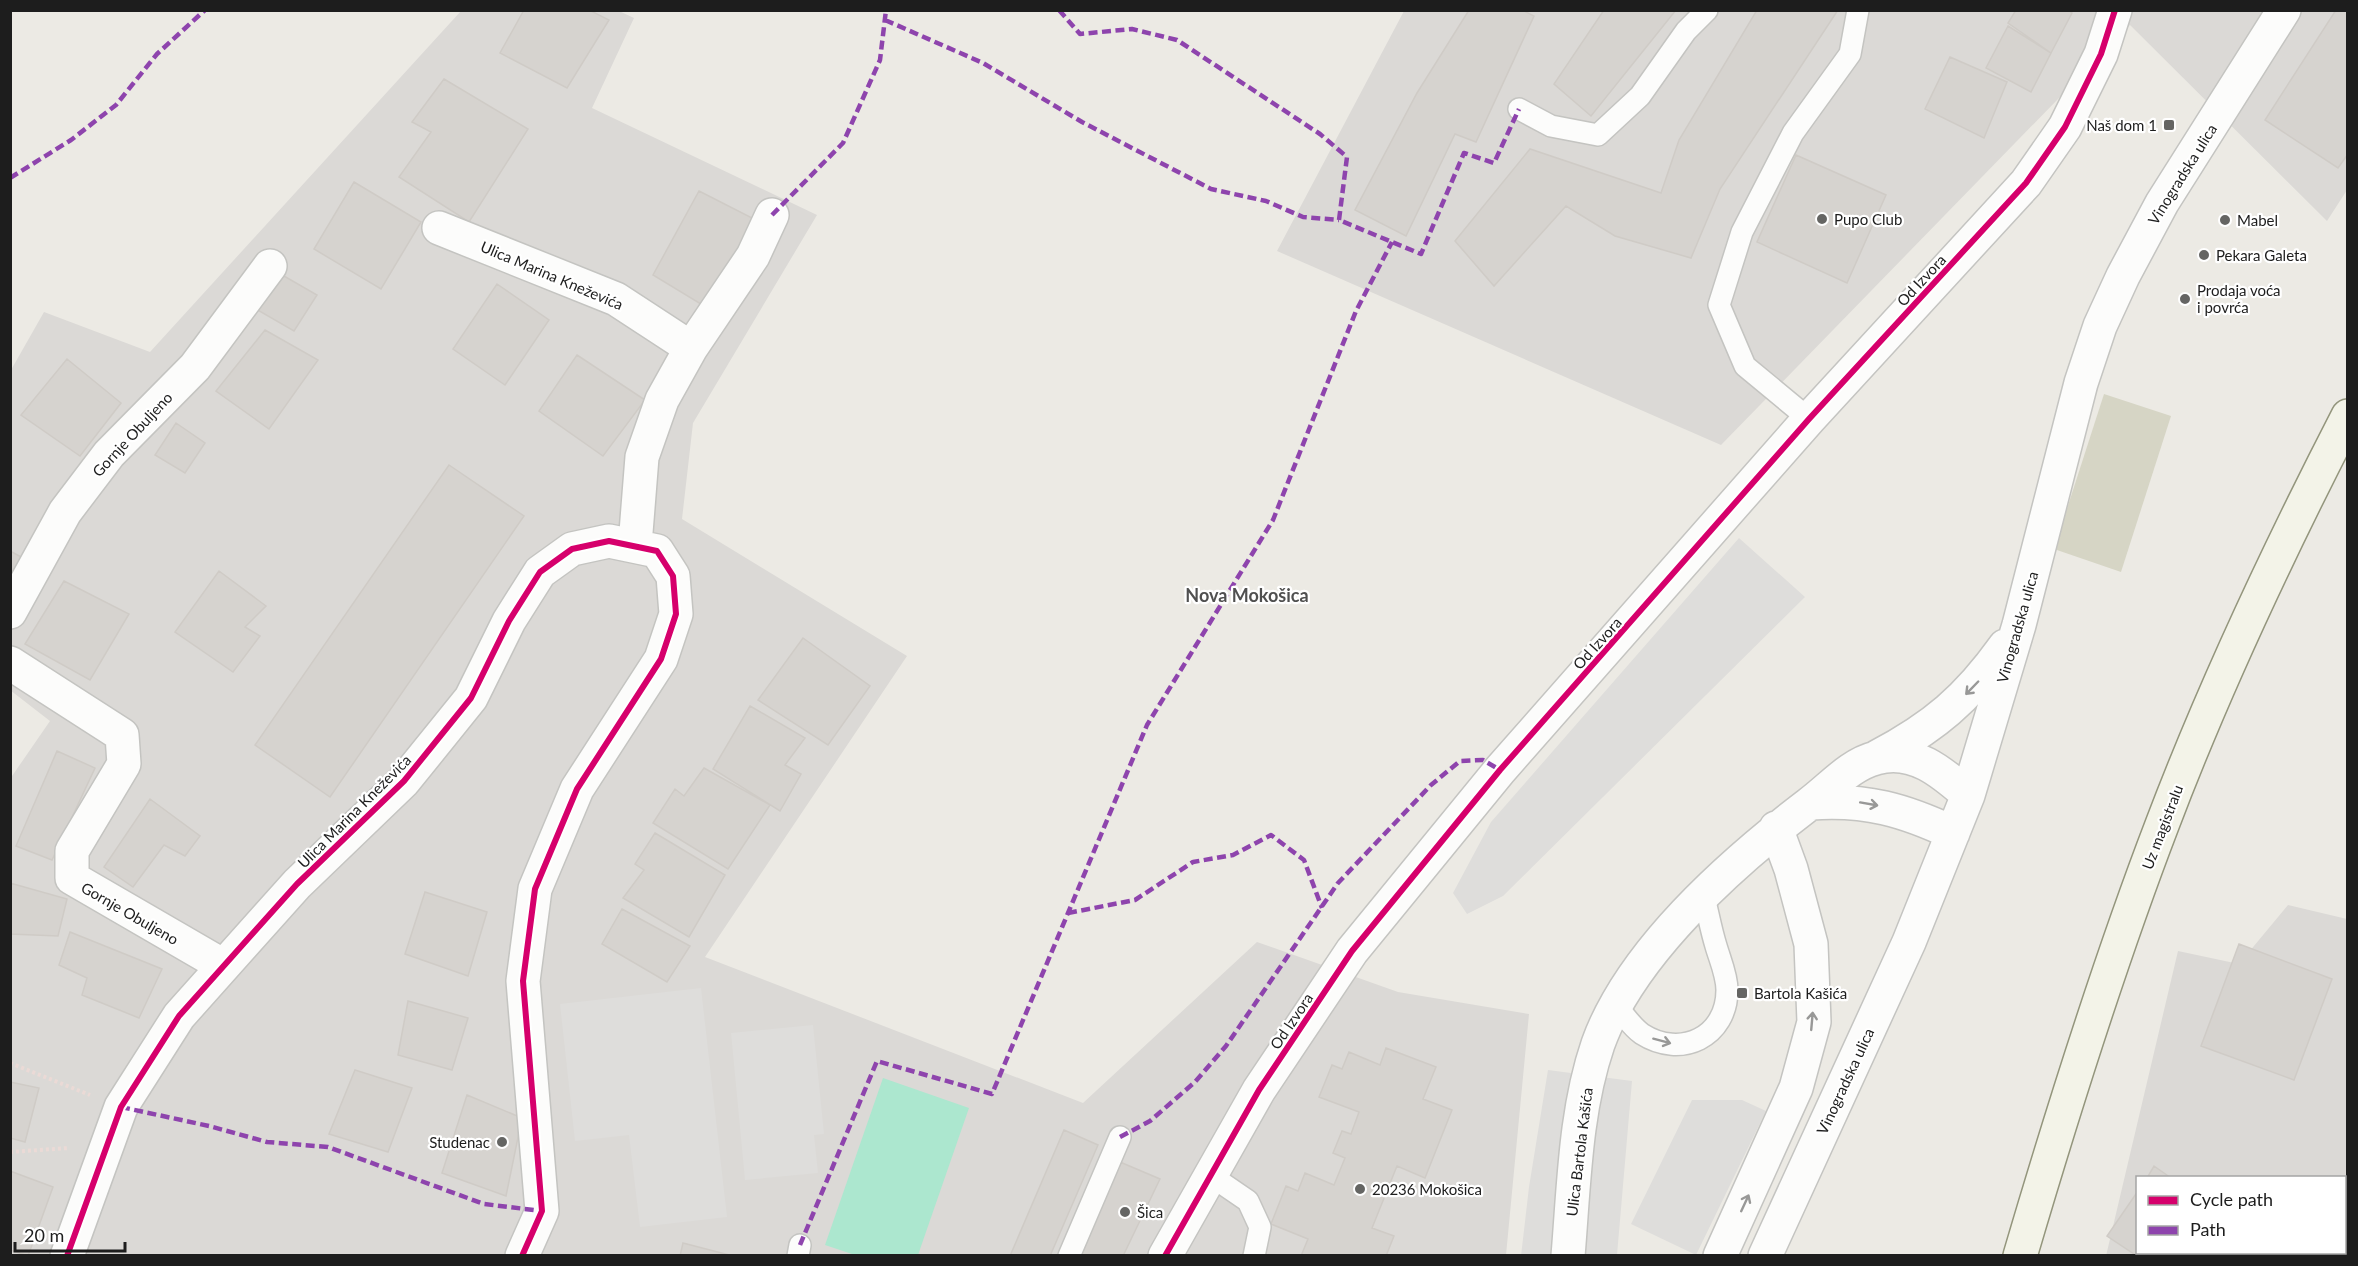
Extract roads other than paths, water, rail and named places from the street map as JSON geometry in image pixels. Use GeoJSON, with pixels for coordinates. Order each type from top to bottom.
{"type":"FeatureCollection","features":[{"type":"Feature","properties":{"kind":"main road","name":"Uz magistralu"},"geometry":{"type":"LineString","coordinates":[[2020,1256],[2074,1073],[2162,824],[2226,667],[2280,547],[2348,416]]}},
{"type":"Feature","properties":{"kind":"street","name":"Od Izvora"},"geometry":{"type":"LineString","coordinates":[[1165,1256],[1259,1090],[1345,961],[1413,873],[1500,770],[1809,419],[2026,183],[2065,127],[2101,54],[2115,10]]}},
{"type":"Feature","properties":{"kind":"street","name":"Vinogradska ulica"},"geometry":{"type":"LineString","coordinates":[[1765,1256],[1909,942],[1968,795],[2019,625],[2081,383],[2100,326],[2123,276],[2162,203],[2284,10]]}},
{"type":"Feature","properties":{"kind":"street"},"geometry":{"type":"LineString","coordinates":[[635,545],[642,457],[662,400],[691,348],[753,256],[772,215]]}},
{"type":"Feature","properties":{"kind":"street","name":"Ulica Marina Kneževića"},"geometry":{"type":"LineString","coordinates":[[439,228],[616,299],[691,348]]}},
{"type":"Feature","properties":{"kind":"street","name":"Gornje Obuljeno"},"geometry":{"type":"LineString","coordinates":[[10,612],[65,512],[77,496],[109,454],[195,367],[270,266]]}},
{"type":"Feature","properties":{"kind":"street","name":"Ulica Marina Kneževića"},"geometry":{"type":"LineString","coordinates":[[67,1256],[121,1107],[179,1016],[297,884],[412,772],[471,698],[509,621],[540,572],[572,549],[609,541],[657,551],[673,576],[676,614],[661,659],[620,726],[577,789],[535,889],[523,981],[542,1211],[522,1256]]}},
{"type":"Feature","properties":{"kind":"street"},"geometry":{"type":"LineString","coordinates":[[1877,757],[1910,739],[1946,714],[1984,675],[2019,625]]}},
{"type":"Feature","properties":{"kind":"street","name":"Gornje Obuljeno"},"geometry":{"type":"LineString","coordinates":[[10,663],[122,735],[124,764],[72,851],[72,878],[222,966]]}},
{"type":"Feature","properties":{"kind":"street","name":"Ulica Bartola Kašića"},"geometry":{"type":"LineString","coordinates":[[1568,1256],[1585,1088],[1599,1042],[1641,968],[1671,930],[1776,828],[1811,803],[1839,777],[1877,757],[1902,756],[1926,763],[1968,795]]}},
{"type":"Feature","properties":{"kind":"street"},"geometry":{"type":"LineString","coordinates":[[1811,803],[1843,801],[1871,803],[1920,818],[1953,833]]}},
{"type":"Feature","properties":{"kind":"street"},"geometry":{"type":"LineString","coordinates":[[1720,1256],[1796,1088],[1814,1022],[1810,944],[1791,869],[1776,828]]}},
{"type":"Feature","properties":{"kind":"lane"},"geometry":{"type":"LineString","coordinates":[[1519,109],[1551,126],[1598,135],[1640,96],[1686,31],[1707,10]]}},
{"type":"Feature","properties":{"kind":"lane"},"geometry":{"type":"LineString","coordinates":[[1809,419],[1745,366],[1719,305],[1742,232],[1793,133],[1850,54],[1858,10]]}},
{"type":"Feature","properties":{"kind":"lane"},"geometry":{"type":"LineString","coordinates":[[1617,1007],[1641,1033],[1656,1040],[1674,1044],[1692,1043],[1712,1032],[1724,1010],[1727,990],[1724,969],[1704,897]]}},
{"type":"Feature","properties":{"kind":"lane"},"geometry":{"type":"LineString","coordinates":[[1070,1256],[1120,1137]]}},
{"type":"Feature","properties":{"kind":"lane"},"geometry":{"type":"LineString","coordinates":[[1210,1175],[1248,1202],[1260,1227],[1254,1256]]}},
{"type":"Feature","properties":{"kind":"place","name":"Naš dom 1"},"geometry":{"type":"Point","coordinates":[2169,125]}},
{"type":"Feature","properties":{"kind":"place","name":"Pupo Club"},"geometry":{"type":"Point","coordinates":[1822,219]}},
{"type":"Feature","properties":{"kind":"place","name":"Mabel"},"geometry":{"type":"Point","coordinates":[2225,220]}},
{"type":"Feature","properties":{"kind":"place","name":"Pekara Galeta"},"geometry":{"type":"Point","coordinates":[2204,255]}},
{"type":"Feature","properties":{"kind":"place","name":"Prodaja voća i povrća"},"geometry":{"type":"Point","coordinates":[2185,299]}},
{"type":"Feature","properties":{"kind":"place","name":"Bartola Kašića"},"geometry":{"type":"Point","coordinates":[1742,993]}},
{"type":"Feature","properties":{"kind":"place","name":"Studenac"},"geometry":{"type":"Point","coordinates":[502,1142]}},
{"type":"Feature","properties":{"kind":"place","name":"20236 Mokošica"},"geometry":{"type":"Point","coordinates":[1360,1189]}},
{"type":"Feature","properties":{"kind":"place","name":"Šica"},"geometry":{"type":"Point","coordinates":[1125,1212]}},
{"type":"Feature","properties":{"kind":"district","name":"Nova Mokošica"},"geometry":{"type":"Point","coordinates":[1247,595]}}]}
